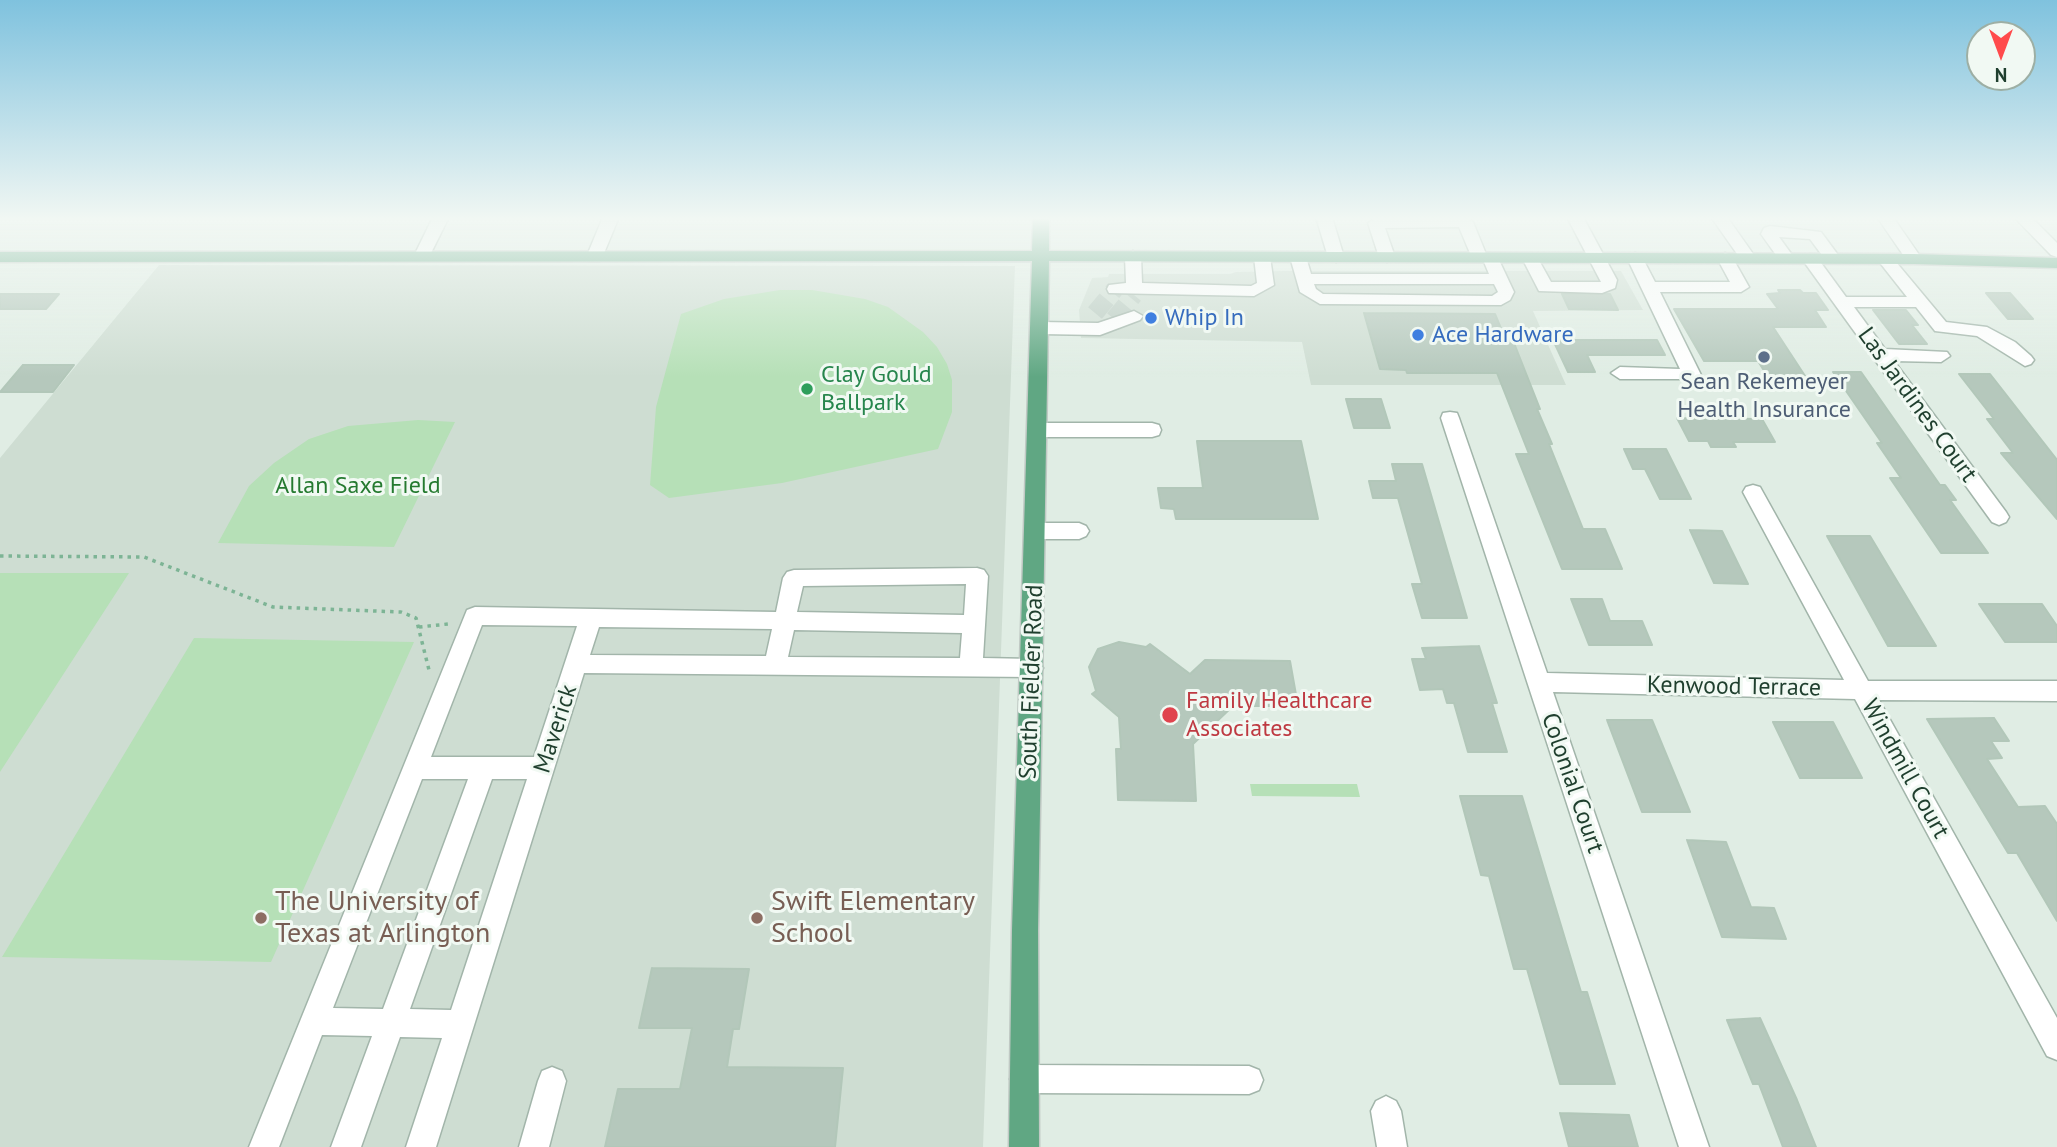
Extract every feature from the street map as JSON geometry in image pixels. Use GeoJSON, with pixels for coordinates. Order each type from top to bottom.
{"type":"FeatureCollection","features":[{"type":"Feature","properties":{"kind":"main road","name":"South Fielder Road"},"geometry":{"type":"LineString","coordinates":[[1024,1147],[1042,271]]}},
{"type":"Feature","properties":{"kind":"street"},"geometry":{"type":"LineString","coordinates":[[1133,297],[1134,271]]}},
{"type":"Feature","properties":{"kind":"street"},"geometry":{"type":"LineString","coordinates":[[1041,328],[1103,319],[1133,297],[1254,291],[1266,285],[1264,271]]}},
{"type":"Feature","properties":{"kind":"street"},"geometry":{"type":"LineString","coordinates":[[1302,271],[1308,292],[1320,299],[1468,301],[1501,299],[1506,292],[1494,271]]}},
{"type":"Feature","properties":{"kind":"street"},"geometry":{"type":"LineString","coordinates":[[1536,271],[1545,287],[1602,288],[1609,284],[1604,271]]}},
{"type":"Feature","properties":{"kind":"street"},"geometry":{"type":"LineString","coordinates":[[1620,373],[1692,374],[1641,271]]}},
{"type":"Feature","properties":{"kind":"street"},"geometry":{"type":"LineString","coordinates":[[1649,287],[1741,287],[1732,271]]}},
{"type":"Feature","properties":{"kind":"street","name":"Las Jardines Court"},"geometry":{"type":"LineString","coordinates":[[1819,271],[1999,516]]}},
{"type":"Feature","properties":{"kind":"street"},"geometry":{"type":"LineString","coordinates":[[1894,271],[1941,327],[1981,331],[2009,345],[2025,360]]}},
{"type":"Feature","properties":{"kind":"street"},"geometry":{"type":"LineString","coordinates":[[1842,302],[1920,302]]}},
{"type":"Feature","properties":{"kind":"street"},"geometry":{"type":"LineString","coordinates":[[1881,355],[1941,356]]}},
{"type":"Feature","properties":{"kind":"street","name":"Colonial Court"},"geometry":{"type":"LineString","coordinates":[[1450,418],[1694,1147]]}},
{"type":"Feature","properties":{"kind":"street"},"geometry":{"type":"LineString","coordinates":[[1038,430],[1152,430]]}},
{"type":"Feature","properties":{"kind":"street","name":"Windmill Court"},"geometry":{"type":"LineString","coordinates":[[1753,492],[2057,1046]]}},
{"type":"Feature","properties":{"kind":"street"},"geometry":{"type":"LineString","coordinates":[[1035,531],[1079,531]]}},
{"type":"Feature","properties":{"kind":"street"},"geometry":{"type":"LineString","coordinates":[[775,666],[794,578],[977,576],[971,667]]}},
{"type":"Feature","properties":{"kind":"street"},"geometry":{"type":"LineString","coordinates":[[264,1147],[475,615],[974,624]]}},
{"type":"Feature","properties":{"kind":"street"},"geometry":{"type":"LineString","coordinates":[[578,664],[591,617]]}},
{"type":"Feature","properties":{"kind":"street","name":"Maverick"},"geometry":{"type":"LineString","coordinates":[[421,1147],[578,664],[1032,668]]}},
{"type":"Feature","properties":{"kind":"street","name":"Kenwood Terrace"},"geometry":{"type":"LineString","coordinates":[[1538,681],[1862,690],[2057,691]]}},
{"type":"Feature","properties":{"kind":"street"},"geometry":{"type":"LineString","coordinates":[[413,768],[543,768]]}},
{"type":"Feature","properties":{"kind":"street"},"geometry":{"type":"LineString","coordinates":[[346,1147],[484,768]]}},
{"type":"Feature","properties":{"kind":"street"},"geometry":{"type":"LineString","coordinates":[[314,1021],[460,1024]]}},
{"type":"Feature","properties":{"kind":"street"},"geometry":{"type":"LineString","coordinates":[[1024,1079],[1249,1080]]}},
{"type":"Feature","properties":{"kind":"street"},"geometry":{"type":"LineString","coordinates":[[534,1147],[552,1082]]}},
{"type":"Feature","properties":{"kind":"street"},"geometry":{"type":"LineString","coordinates":[[1386,1111],[1392,1147]]}},
{"type":"Feature","properties":{"kind":"path"},"geometry":{"type":"LineString","coordinates":[[0,556],[144,556],[274,607],[401,611],[415,618],[430,670],[429,681]]}},
{"type":"Feature","properties":{"kind":"path"},"geometry":{"type":"LineString","coordinates":[[418,627],[448,624]]}},
{"type":"Feature","properties":{"kind":"shaded area","name":"The University of Texas at Arlington"},"geometry":{"type":"Polygon","coordinates":[[[154,271],[1015,271],[983,1147],[0,1147],[0,458],[154,271]]]}},
{"type":"Feature","properties":{"kind":"shaded area"},"geometry":{"type":"Polygon","coordinates":[[[1621,271],[1643,310],[1533,311],[1566,385],[1311,385],[1302,342],[1081,338],[1079,310],[1092,278],[1108,277],[1109,274],[1621,271]]]}},
{"type":"Feature","properties":{"kind":"green space","name":"Clay Gould Ballpark"},"geometry":{"type":"Polygon","coordinates":[[[780,290],[812,290],[865,299],[888,307],[923,332],[937,347],[952,380],[952,412],[938,449],[782,483],[669,498],[650,485],[656,407],[681,314],[724,299],[780,290]]]}},
{"type":"Feature","properties":{"kind":"green space","name":"Allan Saxe Field"},"geometry":{"type":"Polygon","coordinates":[[[418,420],[455,422],[394,547],[218,543],[249,486],[274,463],[309,439],[348,426],[418,420]]]}},
{"type":"Feature","properties":{"kind":"green space"},"geometry":{"type":"Polygon","coordinates":[[[0,573],[129,573],[0,772],[0,573]]]}},
{"type":"Feature","properties":{"kind":"green space"},"geometry":{"type":"Polygon","coordinates":[[[194,638],[414,642],[271,962],[2,957],[194,638]]]}},
{"type":"Feature","properties":{"kind":"green space"},"geometry":{"type":"Polygon","coordinates":[[[1250,784],[1357,784],[1360,797],[1252,796],[1250,784]]]}},
{"type":"Feature","properties":{"kind":"building"},"geometry":{"type":"Polygon","coordinates":[[[1778,290],[1816,293],[1828,310],[1815,310],[1826,327],[1773,327],[1809,382],[1771,382],[1758,361],[1704,361],[1674,309],[1778,309],[1767,294],[1780,293],[1778,290]]]}},
{"type":"Feature","properties":{"kind":"building"},"geometry":{"type":"Polygon","coordinates":[[[1986,293],[2010,293],[2033,319],[2008,319],[1986,293]]]}},
{"type":"Feature","properties":{"kind":"building"},"geometry":{"type":"Polygon","coordinates":[[[0,294],[59,294],[46,309],[0,309],[0,294]]]}},
{"type":"Feature","properties":{"kind":"building"},"geometry":{"type":"Polygon","coordinates":[[[1562,294],[1610,294],[1618,310],[1569,309],[1562,294]]]}},
{"type":"Feature","properties":{"kind":"building"},"geometry":{"type":"Polygon","coordinates":[[[1873,310],[1906,310],[1918,325],[1912,325],[1927,344],[1899,344],[1873,310]]]}},
{"type":"Feature","properties":{"kind":"building"},"geometry":{"type":"Polygon","coordinates":[[[1364,313],[1495,314],[1507,343],[1514,343],[1552,444],[1549,444],[1583,529],[1605,529],[1622,569],[1562,569],[1516,454],[1529,454],[1497,373],[1407,373],[1406,370],[1380,369],[1364,313]]]}},
{"type":"Feature","properties":{"kind":"building"},"geometry":{"type":"Polygon","coordinates":[[[1553,340],[1657,340],[1665,355],[1587,355],[1595,372],[1568,372],[1553,340]]]}},
{"type":"Feature","properties":{"kind":"building"},"geometry":{"type":"Polygon","coordinates":[[[23,365],[74,365],[53,392],[0,392],[23,365]]]}},
{"type":"Feature","properties":{"kind":"building"},"geometry":{"type":"Polygon","coordinates":[[[1833,372],[1861,372],[1940,485],[1945,485],[1956,500],[1950,500],[1988,553],[1941,553],[1890,478],[1901,478],[1877,443],[1882,443],[1833,372]]]}},
{"type":"Feature","properties":{"kind":"building"},"geometry":{"type":"Polygon","coordinates":[[[1959,374],[1990,374],[2057,460],[2057,519],[2001,453],[2013,453],[1987,419],[1994,419],[1959,374]]]}},
{"type":"Feature","properties":{"kind":"building"},"geometry":{"type":"Polygon","coordinates":[[[1346,399],[1381,399],[1390,428],[1354,428],[1346,399]]]}},
{"type":"Feature","properties":{"kind":"building"},"geometry":{"type":"Polygon","coordinates":[[[1677,418],[1762,419],[1775,442],[1733,442],[1736,447],[1711,447],[1708,441],[1689,441],[1677,418]]]}},
{"type":"Feature","properties":{"kind":"building"},"geometry":{"type":"Polygon","coordinates":[[[1197,441],[1301,441],[1318,519],[1176,519],[1174,509],[1161,508],[1158,488],[1203,488],[1197,441]]]}},
{"type":"Feature","properties":{"kind":"building"},"geometry":{"type":"Polygon","coordinates":[[[1624,449],[1666,449],[1691,499],[1660,499],[1645,469],[1633,469],[1624,449]]]}},
{"type":"Feature","properties":{"kind":"building"},"geometry":{"type":"Polygon","coordinates":[[[1392,464],[1422,464],[1467,618],[1422,618],[1412,584],[1422,584],[1398,498],[1373,498],[1369,481],[1396,481],[1392,464]]]}},
{"type":"Feature","properties":{"kind":"building"},"geometry":{"type":"Polygon","coordinates":[[[1690,530],[1722,531],[1748,584],[1714,583],[1690,530]]]}},
{"type":"Feature","properties":{"kind":"building"},"geometry":{"type":"Polygon","coordinates":[[[1827,536],[1870,536],[1936,646],[1888,646],[1827,536]]]}},
{"type":"Feature","properties":{"kind":"building"},"geometry":{"type":"Polygon","coordinates":[[[1571,599],[1602,599],[1610,621],[1642,621],[1652,645],[1589,645],[1571,599]]]}},
{"type":"Feature","properties":{"kind":"building"},"geometry":{"type":"Polygon","coordinates":[[[1979,604],[2042,604],[2057,626],[2057,642],[2005,642],[1979,604]]]}},
{"type":"Feature","properties":{"kind":"building","name":"Family Healthcare Associates"},"geometry":{"type":"Polygon","coordinates":[[[1119,642],[1146,647],[1150,644],[1190,674],[1205,660],[1290,661],[1298,706],[1233,706],[1193,744],[1196,801],[1118,800],[1116,749],[1121,749],[1119,717],[1092,694],[1096,691],[1089,667],[1098,649],[1119,642]]]}},
{"type":"Feature","properties":{"kind":"building"},"geometry":{"type":"Polygon","coordinates":[[[1479,646],[1497,703],[1492,703],[1507,752],[1468,752],[1454,703],[1447,703],[1443,689],[1420,690],[1412,659],[1426,659],[1422,648],[1479,646]]]}},
{"type":"Feature","properties":{"kind":"building"},"geometry":{"type":"Polygon","coordinates":[[[1994,718],[2009,741],[1991,741],[2002,758],[1987,759],[2018,807],[2045,806],[2057,824],[2057,921],[2017,853],[2008,853],[1927,719],[1994,718]]]}},
{"type":"Feature","properties":{"kind":"building"},"geometry":{"type":"Polygon","coordinates":[[[1607,720],[1652,720],[1690,812],[1642,812],[1607,720]]]}},
{"type":"Feature","properties":{"kind":"building"},"geometry":{"type":"Polygon","coordinates":[[[1773,722],[1833,722],[1862,778],[1800,778],[1773,722]]]}},
{"type":"Feature","properties":{"kind":"building"},"geometry":{"type":"Polygon","coordinates":[[[1460,796],[1522,796],[1581,992],[1587,992],[1615,1084],[1560,1084],[1527,969],[1514,969],[1489,876],[1481,875],[1460,796]]]}},
{"type":"Feature","properties":{"kind":"building"},"geometry":{"type":"Polygon","coordinates":[[[1687,840],[1726,842],[1751,907],[1774,908],[1786,939],[1722,937],[1687,840]]]}},
{"type":"Feature","properties":{"kind":"building"},"geometry":{"type":"Polygon","coordinates":[[[652,968],[749,969],[739,1029],[733,1029],[727,1067],[843,1068],[835,1147],[605,1147],[618,1089],[680,1089],[692,1028],[639,1028],[652,968]]]}},
{"type":"Feature","properties":{"kind":"building"},"geometry":{"type":"Polygon","coordinates":[[[1760,1018],[1816,1147],[1783,1147],[1759,1084],[1753,1084],[1727,1020],[1760,1018]]]}},
{"type":"Feature","properties":{"kind":"building"},"geometry":{"type":"Polygon","coordinates":[[[1560,1113],[1629,1115],[1638,1147],[1569,1147],[1560,1113]]]}},
{"type":"Feature","properties":{"kind":"tunnel"},"geometry":{"type":"LineString","coordinates":[[1095,313],[1115,289]]}},
{"type":"Feature","properties":{"kind":"tunnel"},"geometry":{"type":"LineString","coordinates":[[1114,319],[1134,295]]}},
{"type":"Feature","properties":{"kind":"place","name":"Whip In"},"geometry":{"type":"Point","coordinates":[1151,318]}},
{"type":"Feature","properties":{"kind":"place","name":"Ace Hardware"},"geometry":{"type":"Point","coordinates":[1418,335]}},
{"type":"Feature","properties":{"kind":"place","name":"Sean Rekemeyer Health Insurance"},"geometry":{"type":"Point","coordinates":[1764,357]}},
{"type":"Feature","properties":{"kind":"place","name":"Clay Gould Ballpark"},"geometry":{"type":"Point","coordinates":[807,389]}},
{"type":"Feature","properties":{"kind":"place","name":"Family Healthcare Associates"},"geometry":{"type":"Point","coordinates":[1170,715]}},
{"type":"Feature","properties":{"kind":"place","name":"The University of Texas at Arlington"},"geometry":{"type":"Point","coordinates":[261,918]}},
{"type":"Feature","properties":{"kind":"place","name":"Swift Elementary School"},"geometry":{"type":"Point","coordinates":[757,918]}}]}
